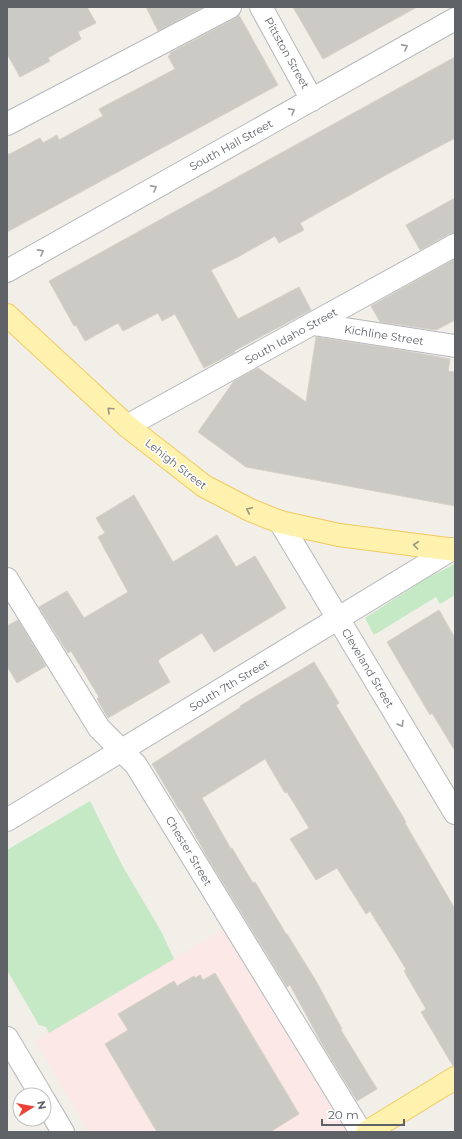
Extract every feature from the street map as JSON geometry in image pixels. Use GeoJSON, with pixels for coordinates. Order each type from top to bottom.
{"type":"FeatureCollection","features":[{"type":"Feature","properties":{"kind":"main road","name":"Lehigh Street"},"geometry":{"type":"LineString","coordinates":[[7,315],[128,426],[204,486],[250,510],[280,522],[339,535],[453,550]]}},
{"type":"Feature","properties":{"kind":"main road"},"geometry":{"type":"LineString","coordinates":[[367,1132],[455,1078]]}},
{"type":"Feature","properties":{"kind":"street"},"geometry":{"type":"LineString","coordinates":[[7,124],[230,7]]}},
{"type":"Feature","properties":{"kind":"street","name":"Pittston Street"},"geometry":{"type":"LineString","coordinates":[[261,7],[312,100]]}},
{"type":"Feature","properties":{"kind":"street","name":"South Hall Street"},"geometry":{"type":"LineString","coordinates":[[7,271],[455,19]]}},
{"type":"Feature","properties":{"kind":"street","name":"South Idaho Street"},"geometry":{"type":"LineString","coordinates":[[128,426],[455,245]]}},
{"type":"Feature","properties":{"kind":"street","name":"Kichline Street"},"geometry":{"type":"LineString","coordinates":[[313,324],[450,341]]}},
{"type":"Feature","properties":{"kind":"street","name":"Cleveland Street"},"geometry":{"type":"LineString","coordinates":[[280,522],[455,813]]}},
{"type":"Feature","properties":{"kind":"street","name":"South 7th Street"},"geometry":{"type":"LineString","coordinates":[[7,820],[453,550]]}},
{"type":"Feature","properties":{"kind":"street","name":"Chester Street"},"geometry":{"type":"LineString","coordinates":[[7,579],[99,728],[136,765],[361,1132]]}},
{"type":"Feature","properties":{"kind":"street"},"geometry":{"type":"LineString","coordinates":[[7,1038],[36,1087]]}},
{"type":"Feature","properties":{"kind":"street"},"geometry":{"type":"LineString","coordinates":[[52,1113],[64,1132]]}},
{"type":"Feature","properties":{"kind":"shaded area"},"geometry":{"type":"Polygon","coordinates":[[[226,928],[349,1132],[89,1132],[35,1041],[226,928]]]}},
{"type":"Feature","properties":{"kind":"green space"},"geometry":{"type":"Polygon","coordinates":[[[455,564],[455,595],[440,604],[436,597],[374,635],[365,618],[427,578],[455,564]]]}},
{"type":"Feature","properties":{"kind":"green space"},"geometry":{"type":"Polygon","coordinates":[[[90,801],[122,865],[162,933],[174,959],[49,1033],[46,1027],[39,1025],[7,970],[7,850],[90,801]]]}},
{"type":"Feature","properties":{"kind":"building"},"geometry":{"type":"Polygon","coordinates":[[[7,7],[87,7],[96,23],[78,32],[81,39],[48,58],[50,61],[20,77],[7,54],[7,7]]]}},
{"type":"Feature","properties":{"kind":"building"},"geometry":{"type":"Polygon","coordinates":[[[146,7],[203,7],[158,31],[146,7]]]}},
{"type":"Feature","properties":{"kind":"building"},"geometry":{"type":"Polygon","coordinates":[[[293,7],[417,7],[323,59],[293,7]]]}},
{"type":"Feature","properties":{"kind":"building"},"geometry":{"type":"Polygon","coordinates":[[[239,15],[278,85],[7,232],[7,154],[10,154],[40,138],[43,143],[57,135],[59,140],[103,116],[99,109],[175,69],[168,56],[170,53],[239,15]]]}},
{"type":"Feature","properties":{"kind":"building"},"geometry":{"type":"Polygon","coordinates":[[[455,57],[455,138],[300,223],[304,230],[279,243],[275,236],[211,270],[238,319],[299,287],[311,310],[204,368],[175,314],[162,321],[158,313],[123,331],[118,323],[85,341],[76,325],[74,326],[49,281],[455,57]]]}},
{"type":"Feature","properties":{"kind":"building"},"geometry":{"type":"Polygon","coordinates":[[[455,198],[455,233],[449,234],[420,250],[406,225],[455,198]]]}},
{"type":"Feature","properties":{"kind":"building"},"geometry":{"type":"Polygon","coordinates":[[[455,259],[455,320],[436,330],[380,322],[371,306],[455,259]]]}},
{"type":"Feature","properties":{"kind":"building"},"geometry":{"type":"Polygon","coordinates":[[[316,337],[450,359],[448,371],[455,372],[455,506],[246,467],[198,432],[234,381],[258,368],[306,402],[316,337]]]}},
{"type":"Feature","properties":{"kind":"building"},"geometry":{"type":"Polygon","coordinates":[[[134,495],[173,562],[217,535],[236,567],[255,556],[286,608],[214,652],[202,633],[161,658],[158,661],[170,682],[108,718],[97,699],[99,697],[71,651],[68,653],[39,607],[67,591],[84,618],[128,592],[98,537],[105,533],[96,518],[134,495]]]}},
{"type":"Feature","properties":{"kind":"building"},"geometry":{"type":"Polygon","coordinates":[[[439,610],[455,638],[455,751],[432,713],[430,715],[387,642],[439,610]]]}},
{"type":"Feature","properties":{"kind":"building"},"geometry":{"type":"Polygon","coordinates":[[[18,620],[46,666],[17,683],[7,666],[7,626],[18,620]]]}},
{"type":"Feature","properties":{"kind":"building"},"geometry":{"type":"Polygon","coordinates":[[[314,662],[339,703],[336,705],[406,822],[405,823],[455,909],[455,1066],[453,1066],[421,1012],[426,1009],[404,971],[406,969],[370,911],[366,914],[337,868],[316,880],[290,839],[309,828],[287,792],[285,793],[265,759],[202,798],[231,849],[232,848],[253,883],[255,882],[316,981],[342,1029],[341,1030],[377,1089],[357,1101],[322,1044],[290,985],[287,987],[152,764],[241,707],[240,706],[314,662]]]}},
{"type":"Feature","properties":{"kind":"building"},"geometry":{"type":"Polygon","coordinates":[[[215,973],[299,1114],[270,1132],[157,1132],[105,1044],[128,1030],[118,1014],[174,981],[177,986],[194,976],[195,978],[200,975],[203,980],[215,973]]]}}]}
